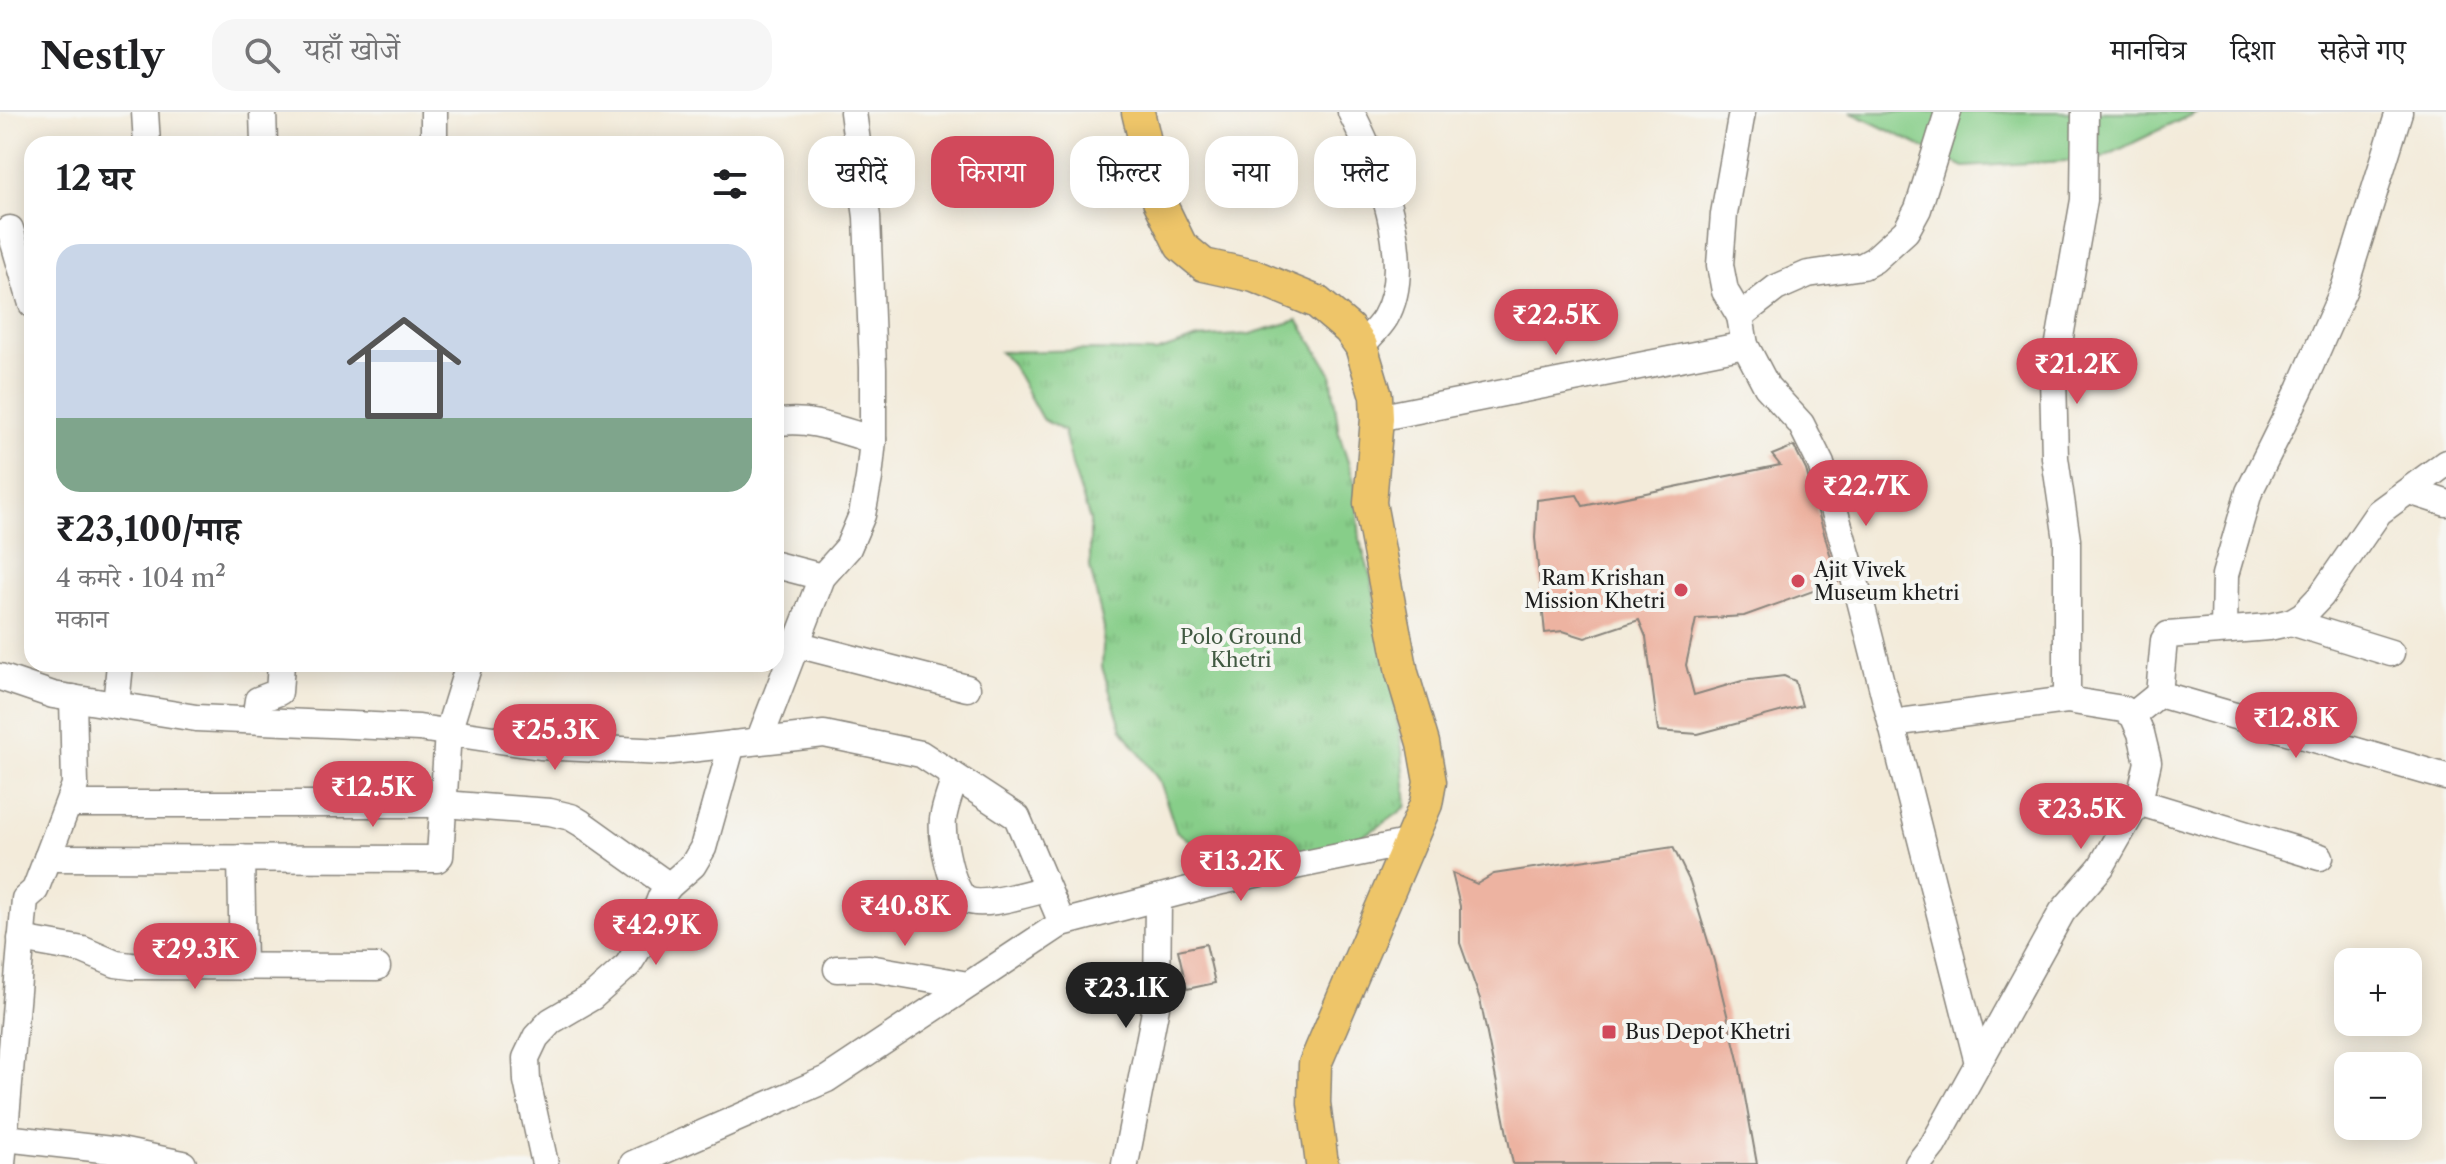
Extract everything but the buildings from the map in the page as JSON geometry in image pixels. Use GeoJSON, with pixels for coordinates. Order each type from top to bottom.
{"type":"FeatureCollection","features":[{"type":"Feature","properties":{"kind":"main road"},"geometry":{"type":"LineString","coordinates":[[1138,112],[1159,201],[1181,246],[1204,265],[1254,276],[1317,302],[1349,329],[1361,346],[1376,396],[1370,503],[1402,673],[1423,743],[1430,782],[1426,804],[1411,842],[1315,1064],[1314,1103],[1322,1164]]}},
{"type":"Feature","properties":{"kind":"street"},"geometry":{"type":"LineString","coordinates":[[145,112],[146,136]]}},
{"type":"Feature","properties":{"kind":"street"},"geometry":{"type":"LineString","coordinates":[[263,112],[264,136]]}},
{"type":"Feature","properties":{"kind":"street"},"geometry":{"type":"LineString","coordinates":[[434,112],[434,136]]}},
{"type":"Feature","properties":{"kind":"street"},"geometry":{"type":"LineString","coordinates":[[759,741],[822,577],[848,548],[862,515],[873,440],[867,217],[853,112]]}},
{"type":"Feature","properties":{"kind":"street"},"geometry":{"type":"LineString","coordinates":[[1351,112],[1364,138],[1388,210],[1398,258],[1398,280],[1385,317],[1361,346]]}},
{"type":"Feature","properties":{"kind":"street"},"geometry":{"type":"LineString","coordinates":[[1742,112],[1724,214],[1720,265],[1725,291],[1740,316],[1745,345],[1767,387],[1801,424],[1821,464],[1892,723],[1978,1063]]}},
{"type":"Feature","properties":{"kind":"street"},"geometry":{"type":"LineString","coordinates":[[1740,316],[1776,288],[1808,274],[1863,266],[1906,231],[1918,209],[1948,112]]}},
{"type":"Feature","properties":{"kind":"street"},"geometry":{"type":"LineString","coordinates":[[2067,700],[2067,540],[2055,458],[2053,377],[2084,200],[2085,112]]}},
{"type":"Feature","properties":{"kind":"street"},"geometry":{"type":"LineString","coordinates":[[2224,629],[2225,575],[2249,492],[2300,389],[2344,289],[2399,112]]}},
{"type":"Feature","properties":{"kind":"street"},"geometry":{"type":"LineString","coordinates":[[14,227],[24,270]]}},
{"type":"Feature","properties":{"kind":"street"},"geometry":{"type":"LineString","coordinates":[[1377,418],[1745,345]]}},
{"type":"Feature","properties":{"kind":"street"},"geometry":{"type":"LineString","coordinates":[[784,421],[812,422],[873,440]]}},
{"type":"Feature","properties":{"kind":"street"},"geometry":{"type":"LineString","coordinates":[[2133,715],[2159,694],[2165,637],[2269,627],[2291,622],[2303,615],[2321,596],[2379,512],[2446,463]]}},
{"type":"Feature","properties":{"kind":"street"},"geometry":{"type":"LineString","coordinates":[[2409,491],[2446,503]]}},
{"type":"Feature","properties":{"kind":"street"},"geometry":{"type":"LineString","coordinates":[[784,567],[822,577]]}},
{"type":"Feature","properties":{"kind":"street"},"geometry":{"type":"LineString","coordinates":[[2291,622],[2391,653]]}},
{"type":"Feature","properties":{"kind":"street"},"geometry":{"type":"LineString","coordinates":[[796,644],[967,688]]}},
{"type":"Feature","properties":{"kind":"street"},"geometry":{"type":"LineString","coordinates":[[116,705],[119,672]]}},
{"type":"Feature","properties":{"kind":"street"},"geometry":{"type":"LineString","coordinates":[[255,720],[258,700],[279,692],[280,672]]}},
{"type":"Feature","properties":{"kind":"street"},"geometry":{"type":"LineString","coordinates":[[47,858],[437,859],[440,856],[448,732],[467,672]]}},
{"type":"Feature","properties":{"kind":"street"},"geometry":{"type":"LineString","coordinates":[[0,677],[53,695],[196,718],[419,728],[540,746],[663,752],[824,734],[921,754],[1017,817],[1062,923]]}},
{"type":"Feature","properties":{"kind":"street"},"geometry":{"type":"LineString","coordinates":[[2159,694],[2446,777]]}},
{"type":"Feature","properties":{"kind":"street"},"geometry":{"type":"LineString","coordinates":[[73,698],[75,785],[35,890],[25,899],[3,1151],[120,1151],[183,1164]]}},
{"type":"Feature","properties":{"kind":"street"},"geometry":{"type":"LineString","coordinates":[[1892,723],[2067,700],[2123,709],[2133,715],[2148,762],[2138,802],[2101,867],[2062,912],[1933,1145],[1918,1164]]}},
{"type":"Feature","properties":{"kind":"street"},"geometry":{"type":"LineString","coordinates":[[545,1164],[527,1081],[526,1058],[536,1037],[551,1021],[592,997],[628,965],[645,938],[661,897],[693,865],[703,848],[732,744]]}},
{"type":"Feature","properties":{"kind":"street"},"geometry":{"type":"LineString","coordinates":[[955,777],[942,828],[952,875],[961,896],[968,901],[980,902],[1047,889]]}},
{"type":"Feature","properties":{"kind":"street"},"geometry":{"type":"LineString","coordinates":[[2138,802],[2320,857]]}},
{"type":"Feature","properties":{"kind":"street"},"geometry":{"type":"LineString","coordinates":[[69,804],[443,804],[550,812],[571,817],[669,886]]}},
{"type":"Feature","properties":{"kind":"street"},"geometry":{"type":"LineString","coordinates":[[633,1164],[827,1079],[1062,923],[1222,881],[1411,842]]}},
{"type":"Feature","properties":{"kind":"street"},"geometry":{"type":"LineString","coordinates":[[241,858],[243,967]]}},
{"type":"Feature","properties":{"kind":"street"},"geometry":{"type":"LineString","coordinates":[[1125,1164],[1157,1001],[1158,898]]}},
{"type":"Feature","properties":{"kind":"street"},"geometry":{"type":"LineString","coordinates":[[21,939],[83,950],[116,964],[131,966],[377,967]]}},
{"type":"Feature","properties":{"kind":"street"},"geometry":{"type":"LineString","coordinates":[[837,969],[869,968],[968,985]]}},
{"type":"Feature","properties":{"kind":"green space"},"geometry":{"type":"Polygon","coordinates":[[[1850,112],[2197,112],[2100,159],[1964,167],[1850,112]]]}},
{"type":"Feature","properties":{"kind":"green space","name":"Polo Ground Khetri"},"geometry":{"type":"Polygon","coordinates":[[[1298,320],[1331,373],[1339,434],[1356,487],[1360,541],[1371,578],[1392,684],[1407,806],[1364,835],[1322,852],[1226,867],[1176,831],[1160,782],[1122,729],[1102,667],[1104,628],[1090,567],[1090,520],[1064,431],[1042,419],[1011,363],[1000,352],[1156,352],[1198,338],[1250,334],[1298,320]]]}},
{"type":"Feature","properties":{"kind":"place","name":"Ajit Vivek Museum khetri"},"geometry":{"type":"Point","coordinates":[1798,581]}},
{"type":"Feature","properties":{"kind":"place","name":"Ram Krishan Mission Khetri"},"geometry":{"type":"Point","coordinates":[1681,590]}},
{"type":"Feature","properties":{"kind":"place","name":"Bus Depot Khetri"},"geometry":{"type":"Point","coordinates":[1609,1032]}}]}
